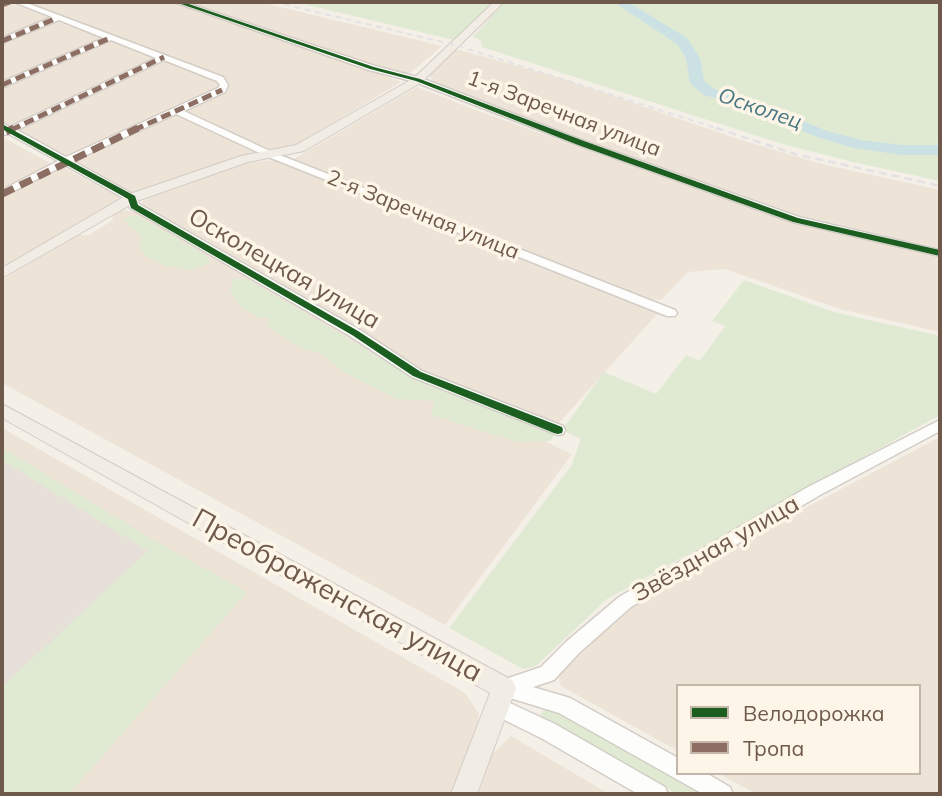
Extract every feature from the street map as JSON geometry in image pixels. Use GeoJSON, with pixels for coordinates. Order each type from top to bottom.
{"type":"FeatureCollection","features":[{"type":"Feature","properties":{"kind":"main road"},"geometry":{"type":"LineString","coordinates":[[2,274],[132,198],[244,159],[300,148],[418,80],[499,2]]}},
{"type":"Feature","properties":{"kind":"main road","name":"Преображенская улица"},"geometry":{"type":"LineString","coordinates":[[2,410],[500,697]]}},
{"type":"Feature","properties":{"kind":"main road"},"geometry":{"type":"LineString","coordinates":[[464,794],[500,697]]}},
{"type":"Feature","properties":{"kind":"street"},"geometry":{"type":"LineString","coordinates":[[2,5],[10,2]]}},
{"type":"Feature","properties":{"kind":"street"},"geometry":{"type":"LineString","coordinates":[[2,194],[66,160],[222,90],[224,85],[220,79],[18,2]]}},
{"type":"Feature","properties":{"kind":"street","name":"1-я Заречная улица"},"geometry":{"type":"LineString","coordinates":[[178,2],[372,68],[418,80],[581,143],[796,220],[940,253]]}},
{"type":"Feature","properties":{"kind":"street"},"geometry":{"type":"LineString","coordinates":[[2,41],[57,18]]}},
{"type":"Feature","properties":{"kind":"street"},"geometry":{"type":"LineString","coordinates":[[2,85],[110,38]]}},
{"type":"Feature","properties":{"kind":"street"},"geometry":{"type":"LineString","coordinates":[[5,130],[164,57]]}},
{"type":"Feature","properties":{"kind":"street","name":"2-я Заречная улица"},"geometry":{"type":"LineString","coordinates":[[177,111],[269,154],[671,313]]}},
{"type":"Feature","properties":{"kind":"street","name":"Осколецкая улица"},"geometry":{"type":"LineString","coordinates":[[5,130],[66,160],[132,198],[134,206],[355,333],[416,374],[558,430]]}},
{"type":"Feature","properties":{"kind":"street","name":"Звёздная улица"},"geometry":{"type":"LineString","coordinates":[[500,697],[547,674],[573,647],[625,602],[814,491],[940,425]]}},
{"type":"Feature","properties":{"kind":"street","name":"Преображенская улица"},"geometry":{"type":"LineString","coordinates":[[500,697],[563,705],[676,768]]}},
{"type":"Feature","properties":{"kind":"street","name":"Преображенская улица"},"geometry":{"type":"LineString","coordinates":[[500,697],[548,731],[658,794]]}},
{"type":"Feature","properties":{"kind":"street"},"geometry":{"type":"LineString","coordinates":[[689,775],[723,794]]}},
{"type":"Feature","properties":{"kind":"shaded area"},"geometry":{"type":"Polygon","coordinates":[[[25,2],[172,2],[209,12],[401,82],[295,145],[273,151],[183,111],[224,91],[220,76],[25,2]]]}},
{"type":"Feature","properties":{"kind":"shaded area"},"geometry":{"type":"Polygon","coordinates":[[[184,2],[260,2],[442,46],[409,74],[399,75],[184,2]]]}},
{"type":"Feature","properties":{"kind":"shaded area"},"geometry":{"type":"Polygon","coordinates":[[[10,3],[50,18],[2,38],[2,6],[10,3]]]}},
{"type":"Feature","properties":{"kind":"shaded area"},"geometry":{"type":"Polygon","coordinates":[[[55,21],[103,38],[2,81],[2,43],[55,21]]]}},
{"type":"Feature","properties":{"kind":"shaded area"},"geometry":{"type":"Polygon","coordinates":[[[110,41],[158,58],[11,127],[2,123],[2,87],[110,41]]]}},
{"type":"Feature","properties":{"kind":"shaded area"},"geometry":{"type":"Polygon","coordinates":[[[456,49],[560,78],[738,139],[818,163],[940,190],[940,248],[798,215],[530,121],[434,82],[429,75],[456,49]]]}},
{"type":"Feature","properties":{"kind":"shaded area"},"geometry":{"type":"Polygon","coordinates":[[[164,60],[220,83],[220,88],[67,158],[15,130],[164,60]]]}},
{"type":"Feature","properties":{"kind":"shaded area"},"geometry":{"type":"Polygon","coordinates":[[[417,87],[793,224],[940,257],[940,332],[840,309],[725,269],[688,272],[661,300],[648,299],[294,159],[417,87]]]}},
{"type":"Feature","properties":{"kind":"shaded area"},"geometry":{"type":"Polygon","coordinates":[[[176,114],[257,153],[137,192],[129,192],[73,160],[176,114]]]}},
{"type":"Feature","properties":{"kind":"shaded area"},"geometry":{"type":"Polygon","coordinates":[[[2,139],[50,163],[47,168],[2,191],[2,139]]]}},
{"type":"Feature","properties":{"kind":"shaded area"},"geometry":{"type":"Polygon","coordinates":[[[275,160],[658,313],[558,424],[437,379],[360,331],[140,205],[144,200],[247,163],[275,160]]]}},
{"type":"Feature","properties":{"kind":"shaded area"},"geometry":{"type":"Polygon","coordinates":[[[65,168],[119,197],[118,201],[2,269],[2,198],[65,168]]]}},
{"type":"Feature","properties":{"kind":"shaded area"},"geometry":{"type":"Polygon","coordinates":[[[122,210],[135,212],[331,325],[429,387],[572,454],[445,625],[2,383],[2,280],[78,235],[89,235],[113,220],[112,216],[122,210]]]}},
{"type":"Feature","properties":{"kind":"shaded area"},"geometry":{"type":"Polygon","coordinates":[[[2,428],[465,693],[479,714],[451,794],[2,794],[2,428]]]}},
{"type":"Feature","properties":{"kind":"shaded area"},"geometry":{"type":"Polygon","coordinates":[[[940,437],[940,794],[756,794],[722,775],[921,775],[921,684],[676,684],[676,750],[561,686],[559,678],[564,669],[630,606],[707,560],[940,437]]]}},
{"type":"Feature","properties":{"kind":"shaded area"},"geometry":{"type":"Polygon","coordinates":[[[2,448],[160,543],[2,691],[2,448]]]}},
{"type":"Feature","properties":{"kind":"shaded area"},"geometry":{"type":"Polygon","coordinates":[[[511,736],[609,794],[478,794],[493,753],[511,736]]]}},
{"type":"Feature","properties":{"kind":"green space"},"geometry":{"type":"Polygon","coordinates":[[[295,2],[493,2],[454,40],[295,2]]]}},
{"type":"Feature","properties":{"kind":"green space"},"geometry":{"type":"Polygon","coordinates":[[[505,2],[940,2],[940,143],[935,144],[940,147],[934,147],[940,153],[940,181],[779,143],[482,47],[481,41],[473,36],[505,2]]]}},
{"type":"Feature","properties":{"kind":"green space"},"geometry":{"type":"Polygon","coordinates":[[[130,216],[138,216],[205,255],[211,263],[191,270],[166,266],[146,256],[140,247],[140,235],[124,220],[130,216]]]}},
{"type":"Feature","properties":{"kind":"green space"},"geometry":{"type":"Polygon","coordinates":[[[234,279],[247,279],[429,386],[556,433],[550,441],[517,442],[431,415],[434,401],[397,399],[342,371],[322,354],[301,348],[267,327],[269,318],[258,317],[239,306],[230,290],[234,279]]]}},
{"type":"Feature","properties":{"kind":"green space"},"geometry":{"type":"Polygon","coordinates":[[[744,280],[834,312],[940,336],[940,415],[607,599],[536,666],[523,669],[449,628],[571,466],[581,439],[562,430],[604,372],[656,394],[686,355],[700,361],[725,326],[712,321],[744,280]]]}},
{"type":"Feature","properties":{"kind":"green space"},"geometry":{"type":"Polygon","coordinates":[[[2,448],[157,542],[247,592],[69,794],[2,794],[2,687],[148,551],[2,460],[2,448]]]}},
{"type":"Feature","properties":{"kind":"green space"},"geometry":{"type":"Polygon","coordinates":[[[547,704],[706,794],[677,794],[540,716],[547,704]]]}},
{"type":"Feature","properties":{"kind":"waterway","name":"Осколец"},"geometry":{"type":"LineString","coordinates":[[620,2],[682,41],[693,58],[697,83],[709,92],[745,102],[822,134],[860,145],[902,150],[940,150]]}},
{"type":"Feature","properties":{"kind":"railway"},"geometry":{"type":"LineString","coordinates":[[274,2],[455,45],[722,130]]}},
{"type":"Feature","properties":{"kind":"railway"},"geometry":{"type":"LineString","coordinates":[[716,128],[795,154],[940,186]]}},
{"type":"Feature","properties":{"kind":"marked path"},"geometry":{"type":"LineString","coordinates":[[2,5],[10,2]]}},
{"type":"Feature","properties":{"kind":"marked path"},"geometry":{"type":"LineString","coordinates":[[2,41],[57,18]]}},
{"type":"Feature","properties":{"kind":"marked path"},"geometry":{"type":"LineString","coordinates":[[2,85],[110,38]]}},
{"type":"Feature","properties":{"kind":"marked path"},"geometry":{"type":"LineString","coordinates":[[6,132],[164,57]]}},
{"type":"Feature","properties":{"kind":"marked path"},"geometry":{"type":"LineString","coordinates":[[2,194],[66,161],[222,90]]}},
{"type":"Feature","properties":{"kind":"cycle path"},"geometry":{"type":"LineString","coordinates":[[178,2],[372,68],[418,80],[581,143],[796,220],[940,253]]}},
{"type":"Feature","properties":{"kind":"cycle path"},"geometry":{"type":"LineString","coordinates":[[2,126],[132,198],[134,206],[355,333],[417,374],[558,430]]}}]}
